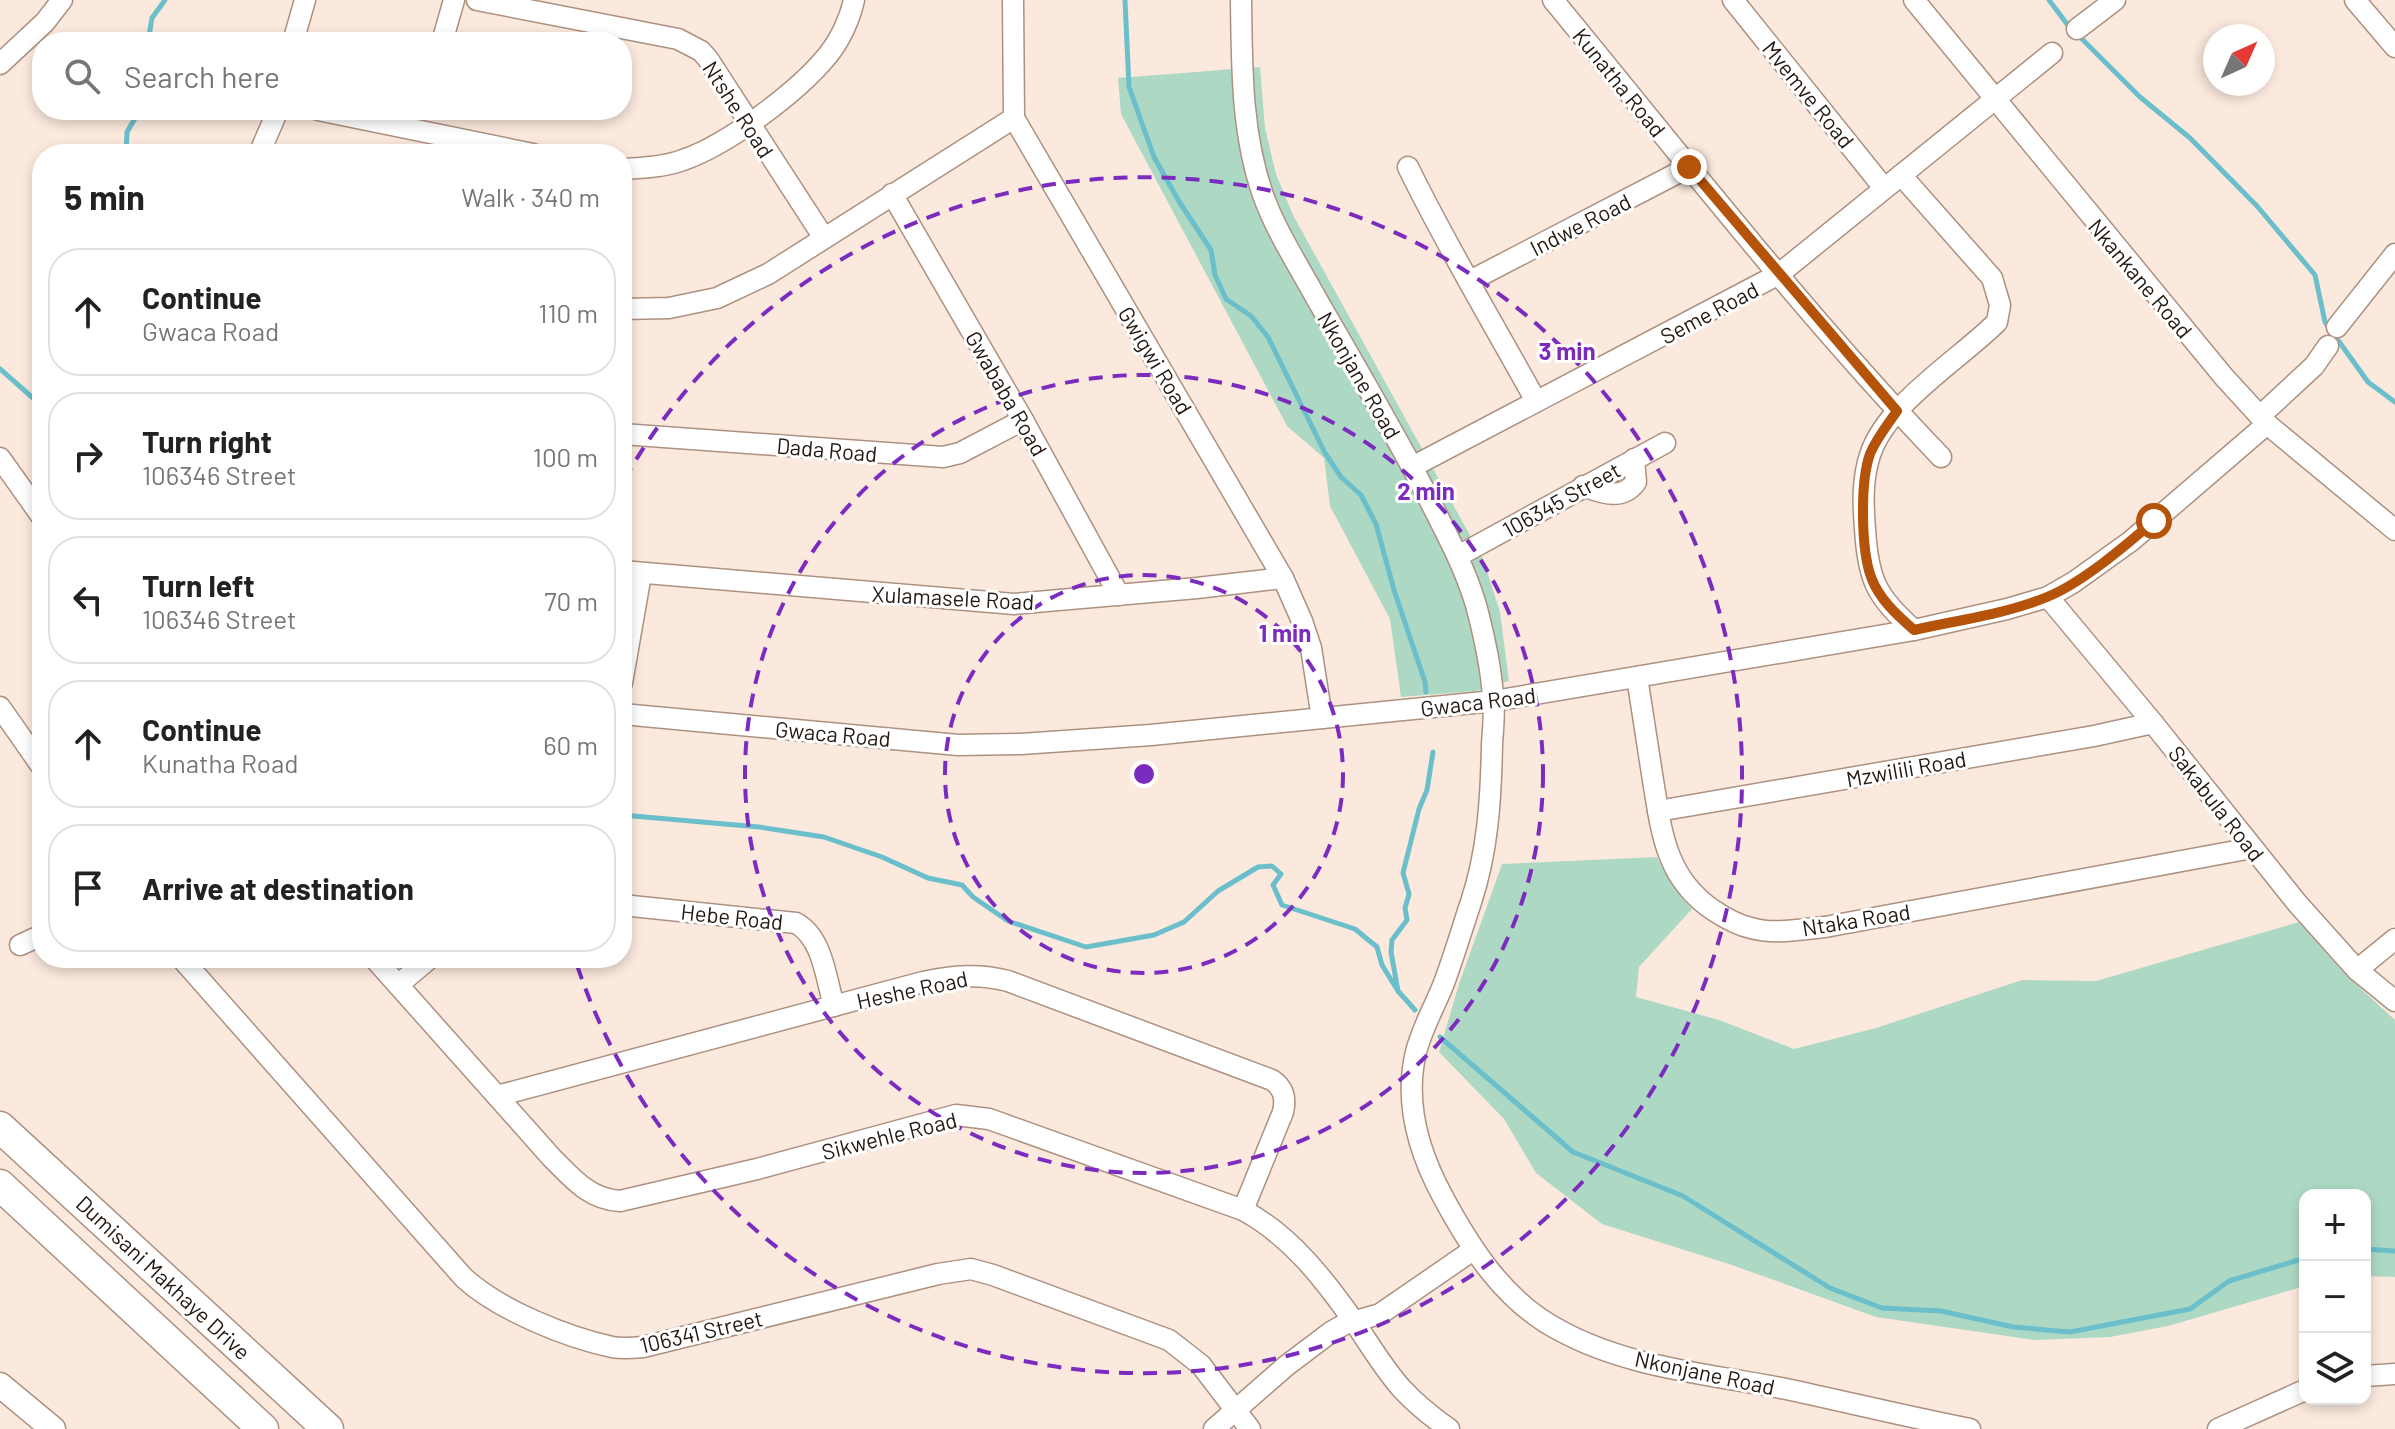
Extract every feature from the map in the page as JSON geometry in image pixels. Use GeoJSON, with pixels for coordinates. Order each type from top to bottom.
{"type":"FeatureCollection","features":[{"type":"Feature","properties":{"kind":"main road","name":"Dumisani Makhaye Drive"},"geometry":{"type":"LineString","coordinates":[[0,1127],[328,1429]]}},
{"type":"Feature","properties":{"kind":"main road","name":"Dumisani Makhaye Drive"},"geometry":{"type":"LineString","coordinates":[[0,1185],[263,1429]]}},
{"type":"Feature","properties":{"kind":"street"},"geometry":{"type":"LineString","coordinates":[[34,32],[62,0]]}},
{"type":"Feature","properties":{"kind":"street"},"geometry":{"type":"LineString","coordinates":[[296,32],[305,0]]}},
{"type":"Feature","properties":{"kind":"street"},"geometry":{"type":"LineString","coordinates":[[445,32],[454,0]]}},
{"type":"Feature","properties":{"kind":"street","name":"Ntshe Road"},"geometry":{"type":"LineString","coordinates":[[477,0],[678,39],[701,51],[824,238]]}},
{"type":"Feature","properties":{"kind":"street"},"geometry":{"type":"LineString","coordinates":[[632,168],[683,160],[749,123],[802,82],[829,54],[850,16],[854,0]]}},
{"type":"Feature","properties":{"kind":"street","name":"Gwigwi Road"},"geometry":{"type":"LineString","coordinates":[[1013,0],[1014,118],[1283,578],[1311,648],[1322,718]]}},
{"type":"Feature","properties":{"kind":"street","name":"Nkonjane Road"},"geometry":{"type":"LineString","coordinates":[[1241,0],[1242,96],[1250,148],[1264,196],[1282,238],[1412,467],[1458,556],[1481,625],[1494,701],[1491,805],[1484,853],[1474,896],[1442,988],[1425,1024],[1412,1073],[1417,1136],[1434,1180],[1473,1250],[1495,1277],[1528,1309],[1558,1330],[1612,1353],[1664,1366],[1970,1429]]}},
{"type":"Feature","properties":{"kind":"street","name":"Kunatha Road"},"geometry":{"type":"LineString","coordinates":[[1553,0],[1779,274],[1897,411],[1941,457]]}},
{"type":"Feature","properties":{"kind":"street","name":"Mvemve Road"},"geometry":{"type":"LineString","coordinates":[[1733,0],[1893,182],[1992,278],[1999,296],[1997,322],[1897,411]]}},
{"type":"Feature","properties":{"kind":"street","name":"Nkankane Road"},"geometry":{"type":"LineString","coordinates":[[1914,0],[2224,377],[2264,420],[2395,530]]}},
{"type":"Feature","properties":{"kind":"street"},"geometry":{"type":"LineString","coordinates":[[2077,29],[2115,0]]}},
{"type":"Feature","properties":{"kind":"street"},"geometry":{"type":"LineString","coordinates":[[2355,0],[2387,27],[2395,47]]}},
{"type":"Feature","properties":{"kind":"street"},"geometry":{"type":"LineString","coordinates":[[0,64],[32,34]]}},
{"type":"Feature","properties":{"kind":"street","name":"Seme Road"},"geometry":{"type":"LineString","coordinates":[[1412,467],[1779,274],[2052,53]]}},
{"type":"Feature","properties":{"kind":"street"},"geometry":{"type":"LineString","coordinates":[[632,309],[669,308],[717,298],[768,274],[1014,118]]}},
{"type":"Feature","properties":{"kind":"street"},"geometry":{"type":"LineString","coordinates":[[263,144],[274,120]]}},
{"type":"Feature","properties":{"kind":"street"},"geometry":{"type":"LineString","coordinates":[[423,120],[501,144]]}},
{"type":"Feature","properties":{"kind":"street"},"geometry":{"type":"LineString","coordinates":[[1408,167],[1444,240],[1536,401]]}},
{"type":"Feature","properties":{"kind":"street","name":"Indwe Road"},"geometry":{"type":"LineString","coordinates":[[1470,281],[1689,167]]}},
{"type":"Feature","properties":{"kind":"street","name":"Gwababa Road"},"geometry":{"type":"LineString","coordinates":[[892,194],[1023,420],[1119,595]]}},
{"type":"Feature","properties":{"kind":"street"},"geometry":{"type":"LineString","coordinates":[[2337,327],[2395,254]]}},
{"type":"Feature","properties":{"kind":"street","name":"Gwaca Road"},"geometry":{"type":"LineString","coordinates":[[632,715],[958,745],[1151,735],[1494,701],[1914,630],[2048,597],[2074,582],[2131,541],[2264,420],[2314,366],[2328,346]]}},
{"type":"Feature","properties":{"kind":"street"},"geometry":{"type":"LineString","coordinates":[[1897,411],[1871,452],[1864,482],[1866,551],[1878,591],[1914,630]]}},
{"type":"Feature","properties":{"kind":"street","name":"Dada Road"},"geometry":{"type":"LineString","coordinates":[[632,435],[943,457],[960,453],[1023,420]]}},
{"type":"Feature","properties":{"kind":"street","name":"106345 Street"},"geometry":{"type":"LineString","coordinates":[[1458,556],[1665,443]]}},
{"type":"Feature","properties":{"kind":"street"},"geometry":{"type":"LineString","coordinates":[[0,458],[32,502]]}},
{"type":"Feature","properties":{"kind":"street","name":"Xulamasele Road"},"geometry":{"type":"LineString","coordinates":[[632,572],[1014,604],[1283,578]]}},
{"type":"Feature","properties":{"kind":"street","name":"Sakabula Road"},"geometry":{"type":"LineString","coordinates":[[2048,597],[2297,903],[2357,970],[2395,1001]]}},
{"type":"Feature","properties":{"kind":"street","name":"Ntaka Road"},"geometry":{"type":"LineString","coordinates":[[1637,677],[1667,854],[1689,890],[1728,920],[1752,929],[1775,932],[1825,927],[2252,848]]}},
{"type":"Feature","properties":{"kind":"street"},"geometry":{"type":"LineString","coordinates":[[0,707],[32,753]]}},
{"type":"Feature","properties":{"kind":"street","name":"Mzwilili Road"},"geometry":{"type":"LineString","coordinates":[[1658,811],[2094,736],[2153,723]]}},
{"type":"Feature","properties":{"kind":"street","name":"Hebe Road"},"geometry":{"type":"LineString","coordinates":[[632,906],[796,923],[808,932],[817,945],[834,1006]]}},
{"type":"Feature","properties":{"kind":"street"},"geometry":{"type":"LineString","coordinates":[[2357,970],[2395,939]]}},
{"type":"Feature","properties":{"kind":"street"},"geometry":{"type":"LineString","coordinates":[[20,945],[32,940]]}},
{"type":"Feature","properties":{"kind":"street","name":"106341 Street"},"geometry":{"type":"LineString","coordinates":[[190,968],[464,1278],[486,1297],[521,1314],[614,1348],[643,1347],[908,1281],[971,1269],[1169,1340],[1201,1365],[1250,1429]]}},
{"type":"Feature","properties":{"kind":"street","name":"Sikwehle Road"},"geometry":{"type":"LineString","coordinates":[[383,968],[582,1188],[609,1201],[662,1193],[956,1115],[1010,1126],[1243,1210],[1262,1221],[1295,1248],[1400,1386],[1419,1406],[1449,1429]]}},
{"type":"Feature","properties":{"kind":"street"},"geometry":{"type":"LineString","coordinates":[[398,985],[418,968]]}},
{"type":"Feature","properties":{"kind":"street","name":"Heshe Road"},"geometry":{"type":"LineString","coordinates":[[497,1096],[923,982],[966,974],[985,975],[1272,1080],[1285,1098],[1283,1112],[1243,1210]]}},
{"type":"Feature","properties":{"kind":"street"},"geometry":{"type":"LineString","coordinates":[[1214,1429],[1286,1366],[1331,1332],[1380,1314],[1473,1250]]}},
{"type":"Feature","properties":{"kind":"street"},"geometry":{"type":"LineString","coordinates":[[2371,1376],[2395,1374]]}},
{"type":"Feature","properties":{"kind":"street"},"geometry":{"type":"LineString","coordinates":[[0,1385],[53,1429]]}},
{"type":"Feature","properties":{"kind":"street"},"geometry":{"type":"LineString","coordinates":[[2218,1429],[2299,1393]]}},
{"type":"Feature","properties":{"kind":"green space"},"geometry":{"type":"Polygon","coordinates":[[[1260,67],[1265,128],[1276,174],[1293,215],[1483,559],[1500,612],[1509,681],[1476,691],[1401,697],[1390,619],[1330,506],[1324,458],[1287,426],[1121,114],[1118,78],[1260,67]]]}},
{"type":"Feature","properties":{"kind":"green space"},"geometry":{"type":"Polygon","coordinates":[[[1657,857],[1672,884],[1692,909],[1639,967],[1636,997],[1719,1020],[1794,1049],[1876,1028],[2022,980],[2096,981],[2299,922],[2346,975],[2395,1020],[2395,1277],[2371,1276],[2371,1189],[2299,1189],[2299,1288],[2168,1326],[2110,1337],[2034,1340],[1876,1317],[1732,1265],[1602,1224],[1536,1173],[1504,1119],[1439,1052],[1459,984],[1502,864],[1657,857]]]}},
{"type":"Feature","properties":{"kind":"waterway"},"geometry":{"type":"LineString","coordinates":[[150,32],[152,18],[165,0]]}},
{"type":"Feature","properties":{"kind":"waterway"},"geometry":{"type":"LineString","coordinates":[[1125,0],[1129,87],[1154,157],[1211,250],[1215,275],[1226,299],[1251,316],[1268,337],[1325,453],[1341,477],[1361,495],[1376,524],[1426,692]]}},
{"type":"Feature","properties":{"kind":"waterway"},"geometry":{"type":"LineString","coordinates":[[2049,0],[2070,28]]}},
{"type":"Feature","properties":{"kind":"waterway"},"geometry":{"type":"LineString","coordinates":[[2078,35],[2140,97],[2190,138],[2257,206],[2315,275],[2325,322],[2368,382],[2395,402]]}},
{"type":"Feature","properties":{"kind":"waterway"},"geometry":{"type":"LineString","coordinates":[[126,144],[127,132],[134,120]]}},
{"type":"Feature","properties":{"kind":"waterway"},"geometry":{"type":"LineString","coordinates":[[0,369],[32,397]]}},
{"type":"Feature","properties":{"kind":"waterway"},"geometry":{"type":"LineString","coordinates":[[1415,1010],[1398,991],[1391,952],[1392,940],[1407,920],[1405,908],[1409,894],[1403,873],[1419,809],[1427,790],[1433,752]]}},
{"type":"Feature","properties":{"kind":"waterway"},"geometry":{"type":"LineString","coordinates":[[632,816],[759,827],[824,837],[882,857],[928,878],[962,885],[973,897],[1008,921],[1086,947],[1154,935],[1184,922],[1218,891],[1258,867],[1272,866],[1281,874],[1273,885],[1282,905],[1355,929],[1377,947],[1382,965],[1398,991]]}},
{"type":"Feature","properties":{"kind":"waterway"},"geometry":{"type":"LineString","coordinates":[[1440,1037],[1573,1152],[1683,1196],[1830,1288],[1882,1308],[1941,1311],[2013,1327],[2070,1332],[2190,1309],[2229,1281],[2299,1260]]}},
{"type":"Feature","properties":{"kind":"waterway"},"geometry":{"type":"LineString","coordinates":[[2371,1249],[2395,1251]]}},
{"type":"Feature","properties":{"kind":"route"},"geometry":{"type":"LineString","coordinates":[[1689,167],[1897,411],[1871,452],[1864,482],[1866,551],[1878,591],[1914,630],[2048,597],[2074,582],[2154,521]]}}]}
